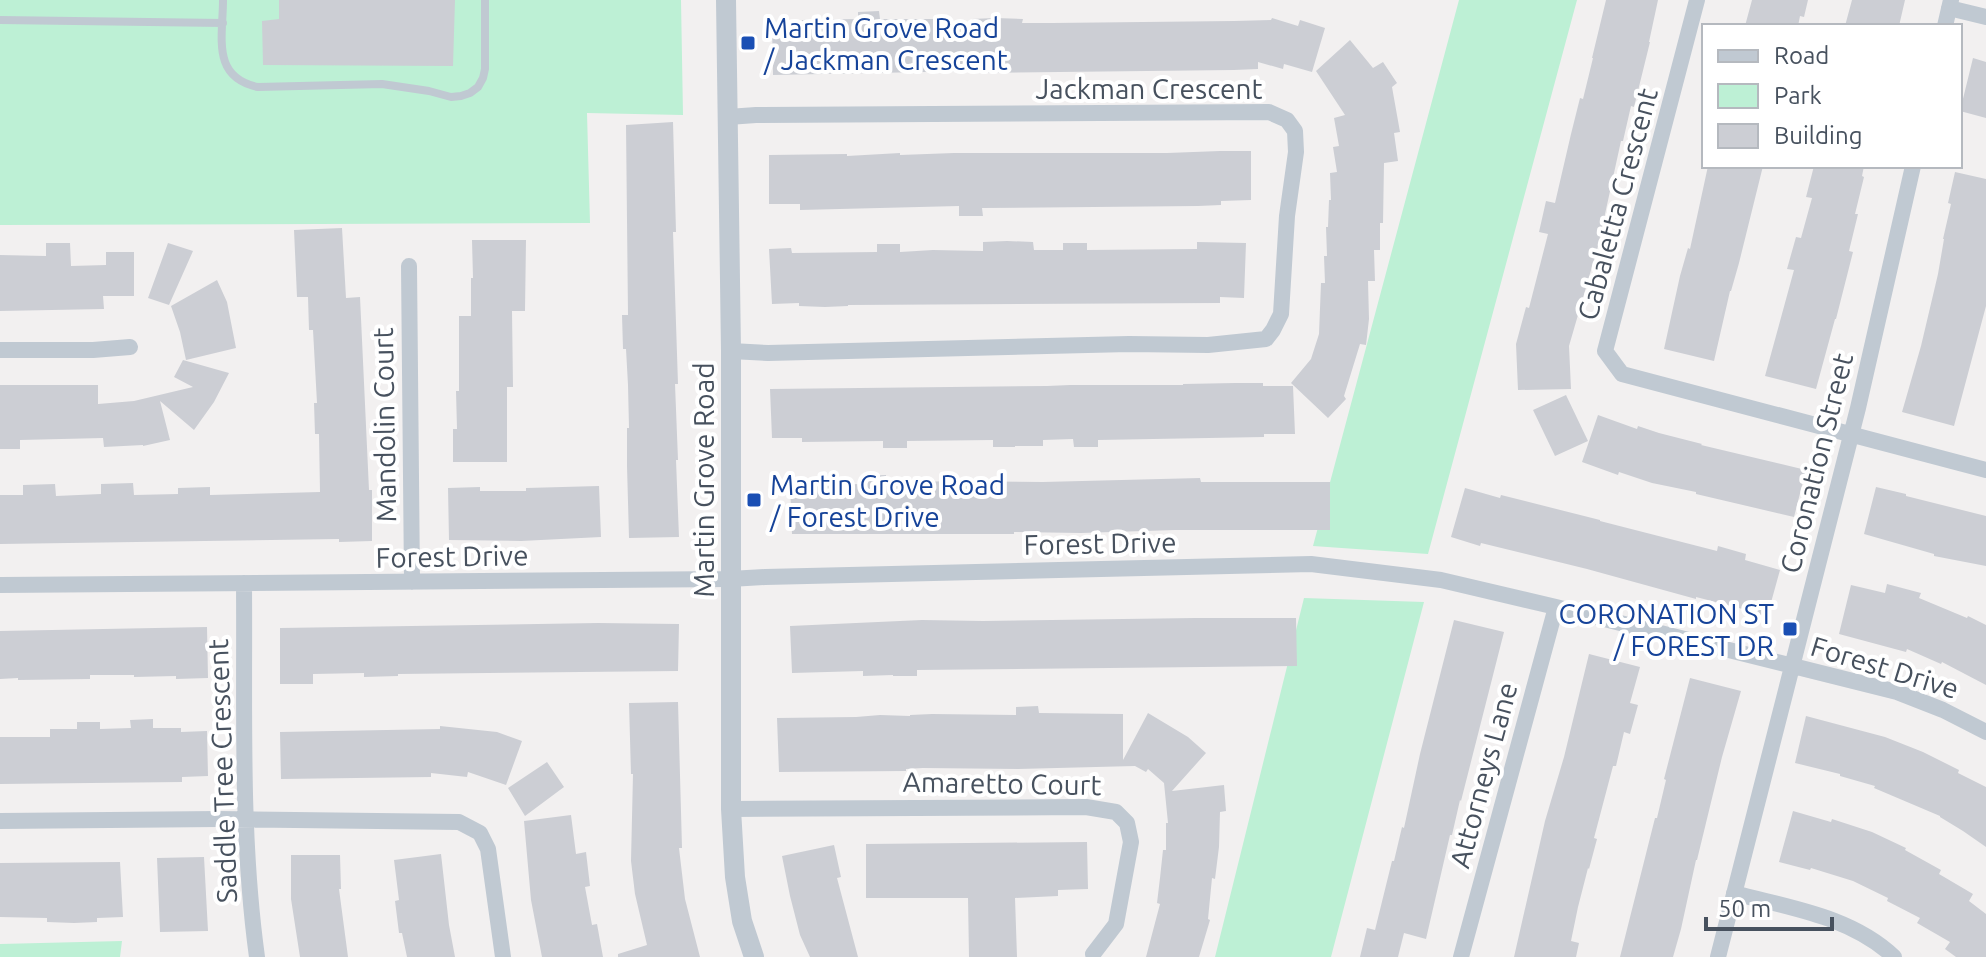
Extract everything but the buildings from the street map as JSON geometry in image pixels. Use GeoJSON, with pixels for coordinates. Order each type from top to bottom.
{"type":"FeatureCollection","features":[{"type":"Feature","properties":{"kind":"street","name":"Martin Grove Road"},"geometry":{"type":"LineString","coordinates":[[726,0],[731,351],[731,809],[735,877],[742,921],[754,957]]}},
{"type":"Feature","properties":{"kind":"street","name":"Cabaletta Crescent"},"geometry":{"type":"LineString","coordinates":[[1697,0],[1605,351],[1622,374],[1851,435]]}},
{"type":"Feature","properties":{"kind":"street"},"geometry":{"type":"LineString","coordinates":[[1945,24],[1950,4],[1986,17]]}},
{"type":"Feature","properties":{"kind":"street","name":"Jackman Crescent"},"geometry":{"type":"LineString","coordinates":[[728,117],[1269,112],[1287,120],[1295,131],[1296,152],[1287,216],[1281,314],[1266,339],[1208,345],[1129,344],[768,353],[731,351]]}},
{"type":"Feature","properties":{"kind":"street","name":"Coronation Street"},"geometry":{"type":"LineString","coordinates":[[1718,957],[1851,435],[1913,168]]}},
{"type":"Feature","properties":{"kind":"street","name":"Mandolin Court"},"geometry":{"type":"LineString","coordinates":[[409,266],[412,582]]}},
{"type":"Feature","properties":{"kind":"street"},"geometry":{"type":"LineString","coordinates":[[0,350],[130,347]]}},
{"type":"Feature","properties":{"kind":"street"},"geometry":{"type":"LineString","coordinates":[[1851,435],[1986,470]]}},
{"type":"Feature","properties":{"kind":"street","name":"Forest Drive"},"geometry":{"type":"LineString","coordinates":[[0,585],[730,579],[1311,564],[1441,580],[1556,607],[1918,699],[1986,732]]}},
{"type":"Feature","properties":{"kind":"street","name":"Saddle Tree Crescent"},"geometry":{"type":"LineString","coordinates":[[244,583],[246,819],[249,890],[257,957]]}},
{"type":"Feature","properties":{"kind":"street","name":"Attorneys Lane"},"geometry":{"type":"LineString","coordinates":[[1461,957],[1556,607]]}},
{"type":"Feature","properties":{"kind":"street","name":"Amaretto Court"},"geometry":{"type":"LineString","coordinates":[[731,809],[1086,807],[1116,812],[1127,823],[1131,842],[1116,924],[1093,954]]}},
{"type":"Feature","properties":{"kind":"street"},"geometry":{"type":"LineString","coordinates":[[0,821],[246,819],[459,822],[480,833],[488,849],[503,957]]}},
{"type":"Feature","properties":{"kind":"street"},"geometry":{"type":"LineString","coordinates":[[1734,893],[1825,917],[1855,929],[1894,957]]}},
{"type":"Feature","properties":{"kind":"lane"},"geometry":{"type":"LineString","coordinates":[[223,0],[222,58],[227,70],[246,85],[382,84],[451,97],[470,93],[483,78],[485,0]]}},
{"type":"Feature","properties":{"kind":"lane"},"geometry":{"type":"LineString","coordinates":[[0,20],[223,23]]}},
{"type":"Feature","properties":{"kind":"green space"},"geometry":{"type":"Polygon","coordinates":[[[0,0],[681,0],[683,115],[587,113],[590,223],[0,225],[0,0]]]}},
{"type":"Feature","properties":{"kind":"green space"},"geometry":{"type":"Polygon","coordinates":[[[1459,0],[1577,0],[1428,554],[1313,546],[1459,0]]]}},
{"type":"Feature","properties":{"kind":"green space"},"geometry":{"type":"Polygon","coordinates":[[[1304,598],[1424,602],[1331,957],[1215,957],[1304,598]]]}},
{"type":"Feature","properties":{"kind":"green space"},"geometry":{"type":"Polygon","coordinates":[[[122,941],[120,957],[0,957],[0,944],[122,941]]]}},
{"type":"Feature","properties":{"kind":"place","name":"Martin Grove Road / Jackman Crescent"},"geometry":{"type":"Point","coordinates":[748,43]}},
{"type":"Feature","properties":{"kind":"place","name":"Martin Grove Road / Forest Drive"},"geometry":{"type":"Point","coordinates":[754,500]}},
{"type":"Feature","properties":{"kind":"place","name":"CORONATION ST / FOREST DR"},"geometry":{"type":"Point","coordinates":[1790,629]}}]}
